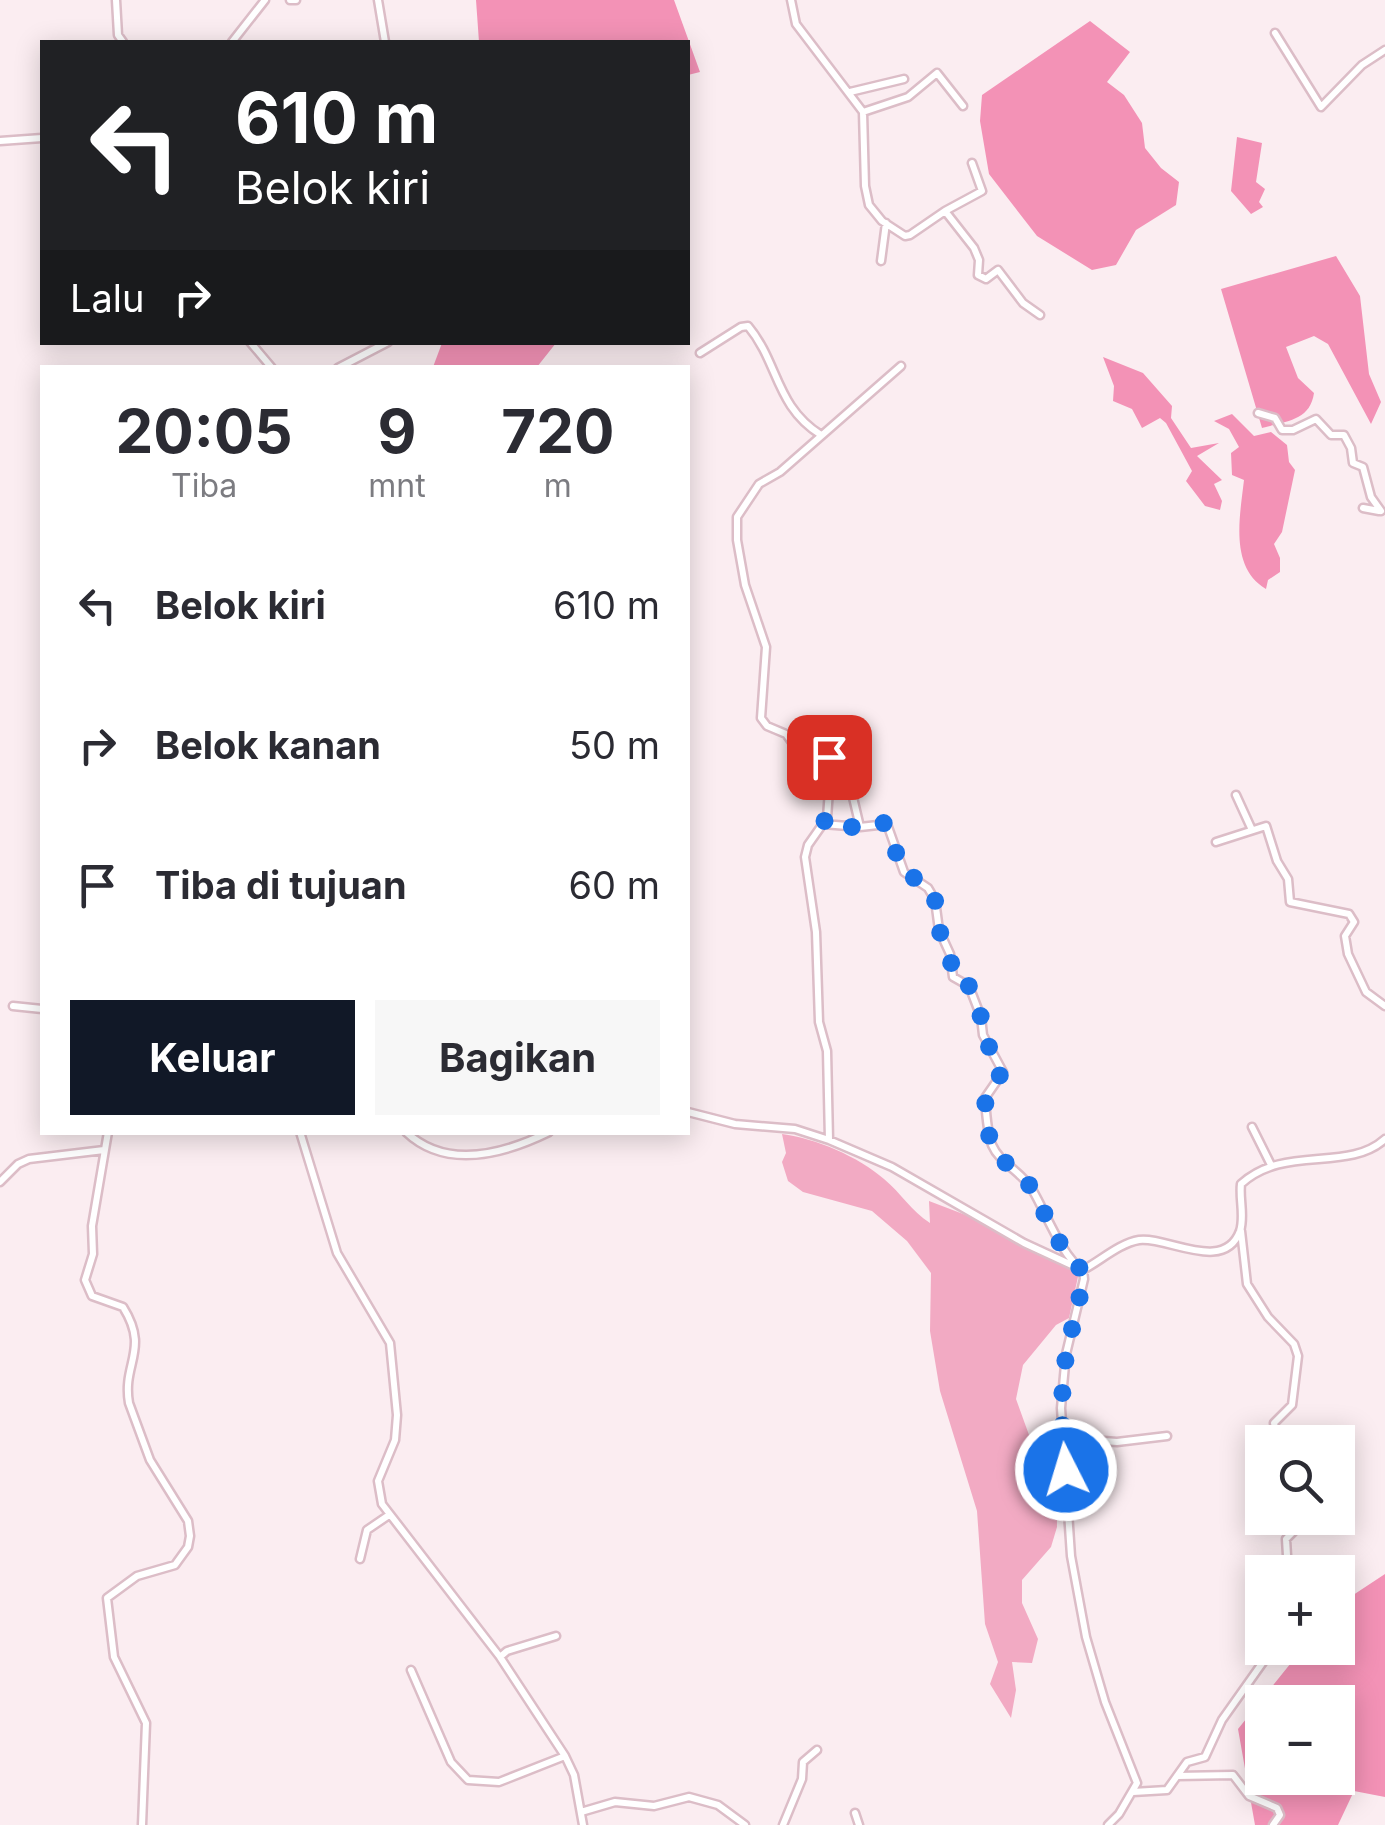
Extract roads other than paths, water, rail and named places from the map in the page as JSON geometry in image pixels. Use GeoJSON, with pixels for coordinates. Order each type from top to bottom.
{"type":"FeatureCollection","features":[{"type":"Feature","properties":{"kind":"street"},"geometry":{"type":"LineString","coordinates":[[116,0],[122,40]]}},
{"type":"Feature","properties":{"kind":"street"},"geometry":{"type":"LineString","coordinates":[[234,40],[265,0]]}},
{"type":"Feature","properties":{"kind":"street"},"geometry":{"type":"LineString","coordinates":[[378,0],[386,40]]}},
{"type":"Feature","properties":{"kind":"street"},"geometry":{"type":"LineString","coordinates":[[791,0],[796,24],[862,112],[866,197],[874,213],[905,236],[982,191],[972,162]]}},
{"type":"Feature","properties":{"kind":"street"},"geometry":{"type":"LineString","coordinates":[[1275,33],[1321,107],[1362,65],[1385,50]]}},
{"type":"Feature","properties":{"kind":"street"},"geometry":{"type":"LineString","coordinates":[[862,112],[908,97],[936,74],[963,106]]}},
{"type":"Feature","properties":{"kind":"street"},"geometry":{"type":"LineString","coordinates":[[850,92],[904,79]]}},
{"type":"Feature","properties":{"kind":"street"},"geometry":{"type":"LineString","coordinates":[[0,140],[40,138]]}},
{"type":"Feature","properties":{"kind":"street"},"geometry":{"type":"LineString","coordinates":[[945,211],[974,248],[979,260],[978,275],[986,280],[998,270],[1024,303],[1040,315]]}},
{"type":"Feature","properties":{"kind":"street"},"geometry":{"type":"LineString","coordinates":[[881,261],[886,223]]}},
{"type":"Feature","properties":{"kind":"street"},"geometry":{"type":"LineString","coordinates":[[700,353],[748,326],[767,355],[778,386],[795,415],[821,435]]}},
{"type":"Feature","properties":{"kind":"street"},"geometry":{"type":"LineString","coordinates":[[253,345],[269,365]]}},
{"type":"Feature","properties":{"kind":"street"},"geometry":{"type":"LineString","coordinates":[[344,365],[382,345]]}},
{"type":"Feature","properties":{"kind":"street"},"geometry":{"type":"LineString","coordinates":[[829,1140],[827,1051],[819,1024],[817,938],[805,857],[808,845],[828,814],[830,760],[828,755],[815,757],[798,752],[786,734],[764,724],[761,718],[766,647],[745,586],[737,517],[759,484],[774,476],[900,366]]}},
{"type":"Feature","properties":{"kind":"street"},"geometry":{"type":"LineString","coordinates":[[1258,413],[1274,418],[1282,430],[1316,419],[1331,435],[1344,435],[1353,463],[1363,467],[1371,497],[1383,512]]}},
{"type":"Feature","properties":{"kind":"street"},"geometry":{"type":"LineString","coordinates":[[1363,508],[1383,512]]}},
{"type":"Feature","properties":{"kind":"street"},"geometry":{"type":"LineString","coordinates":[[815,757],[839,753],[846,758],[860,827]]}},
{"type":"Feature","properties":{"kind":"street"},"geometry":{"type":"LineString","coordinates":[[1236,795],[1252,830]]}},
{"type":"Feature","properties":{"kind":"street"},"geometry":{"type":"LineString","coordinates":[[823,824],[887,824],[904,872],[926,885],[935,900],[953,977],[969,986],[981,1017],[983,1035],[1002,1072],[985,1098],[991,1144],[1027,1181],[1084,1279],[1066,1354],[1061,1408],[1071,1556],[1086,1637],[1105,1702],[1137,1778],[1133,1792],[1108,1825]]}},
{"type":"Feature","properties":{"kind":"street"},"geometry":{"type":"LineString","coordinates":[[1216,842],[1267,828],[1277,861],[1288,879],[1291,903],[1349,914],[1354,920],[1345,936],[1348,954],[1366,992],[1385,1006]]}},
{"type":"Feature","properties":{"kind":"street"},"geometry":{"type":"LineString","coordinates":[[13,1006],[40,1009]]}},
{"type":"Feature","properties":{"kind":"street"},"geometry":{"type":"LineString","coordinates":[[690,1113],[735,1124],[795,1129],[829,1140],[892,1167],[1024,1243],[1080,1268]]}},
{"type":"Feature","properties":{"kind":"street"},"geometry":{"type":"LineString","coordinates":[[1252,1127],[1271,1164]]}},
{"type":"Feature","properties":{"kind":"street"},"geometry":{"type":"LineString","coordinates":[[107,1135],[91,1228],[94,1254],[85,1280],[92,1296],[123,1307],[134,1329],[137,1341],[129,1403],[150,1460],[188,1521],[190,1536],[188,1548],[175,1565],[143,1574],[118,1588],[106,1606],[114,1657],[146,1724],[142,1825]]}},
{"type":"Feature","properties":{"kind":"street"},"geometry":{"type":"LineString","coordinates":[[301,1135],[337,1252],[390,1343],[397,1415],[394,1440],[378,1487],[388,1515],[500,1656],[565,1756],[574,1775],[583,1825]]}},
{"type":"Feature","properties":{"kind":"street"},"geometry":{"type":"LineString","coordinates":[[410,1135],[431,1150],[453,1155],[508,1149],[542,1135]]}},
{"type":"Feature","properties":{"kind":"street"},"geometry":{"type":"LineString","coordinates":[[1274,1425],[1292,1405],[1298,1356],[1294,1344],[1268,1318],[1246,1284],[1240,1184],[1271,1164],[1332,1158],[1374,1147],[1385,1139]]}},
{"type":"Feature","properties":{"kind":"street"},"geometry":{"type":"LineString","coordinates":[[0,1182],[29,1159],[104,1150]]}},
{"type":"Feature","properties":{"kind":"street"},"geometry":{"type":"LineString","coordinates":[[1080,1268],[1132,1242],[1156,1240],[1204,1252],[1222,1249],[1240,1230]]}},
{"type":"Feature","properties":{"kind":"street"},"geometry":{"type":"LineString","coordinates":[[1063,1438],[1117,1442],[1167,1436]]}},
{"type":"Feature","properties":{"kind":"street"},"geometry":{"type":"LineString","coordinates":[[360,1559],[368,1530],[388,1515]]}},
{"type":"Feature","properties":{"kind":"street"},"geometry":{"type":"LineString","coordinates":[[500,1656],[556,1636]]}},
{"type":"Feature","properties":{"kind":"street"},"geometry":{"type":"LineString","coordinates":[[1133,1792],[1166,1790],[1186,1762],[1200,1760],[1208,1752],[1222,1720],[1261,1665]]}},
{"type":"Feature","properties":{"kind":"street"},"geometry":{"type":"LineString","coordinates":[[411,1670],[451,1762],[468,1780],[498,1782],[565,1756]]}},
{"type":"Feature","properties":{"kind":"street"},"geometry":{"type":"LineString","coordinates":[[784,1825],[802,1778],[803,1762],[817,1750]]}},
{"type":"Feature","properties":{"kind":"street"},"geometry":{"type":"LineString","coordinates":[[1176,1776],[1233,1775],[1248,1796],[1277,1808],[1280,1815],[1274,1825]]}},
{"type":"Feature","properties":{"kind":"street"},"geometry":{"type":"LineString","coordinates":[[581,1812],[614,1802],[654,1806],[688,1797],[718,1805],[744,1825]]}},
{"type":"Feature","properties":{"kind":"street"},"geometry":{"type":"LineString","coordinates":[[856,1812],[859,1825]]}}]}
